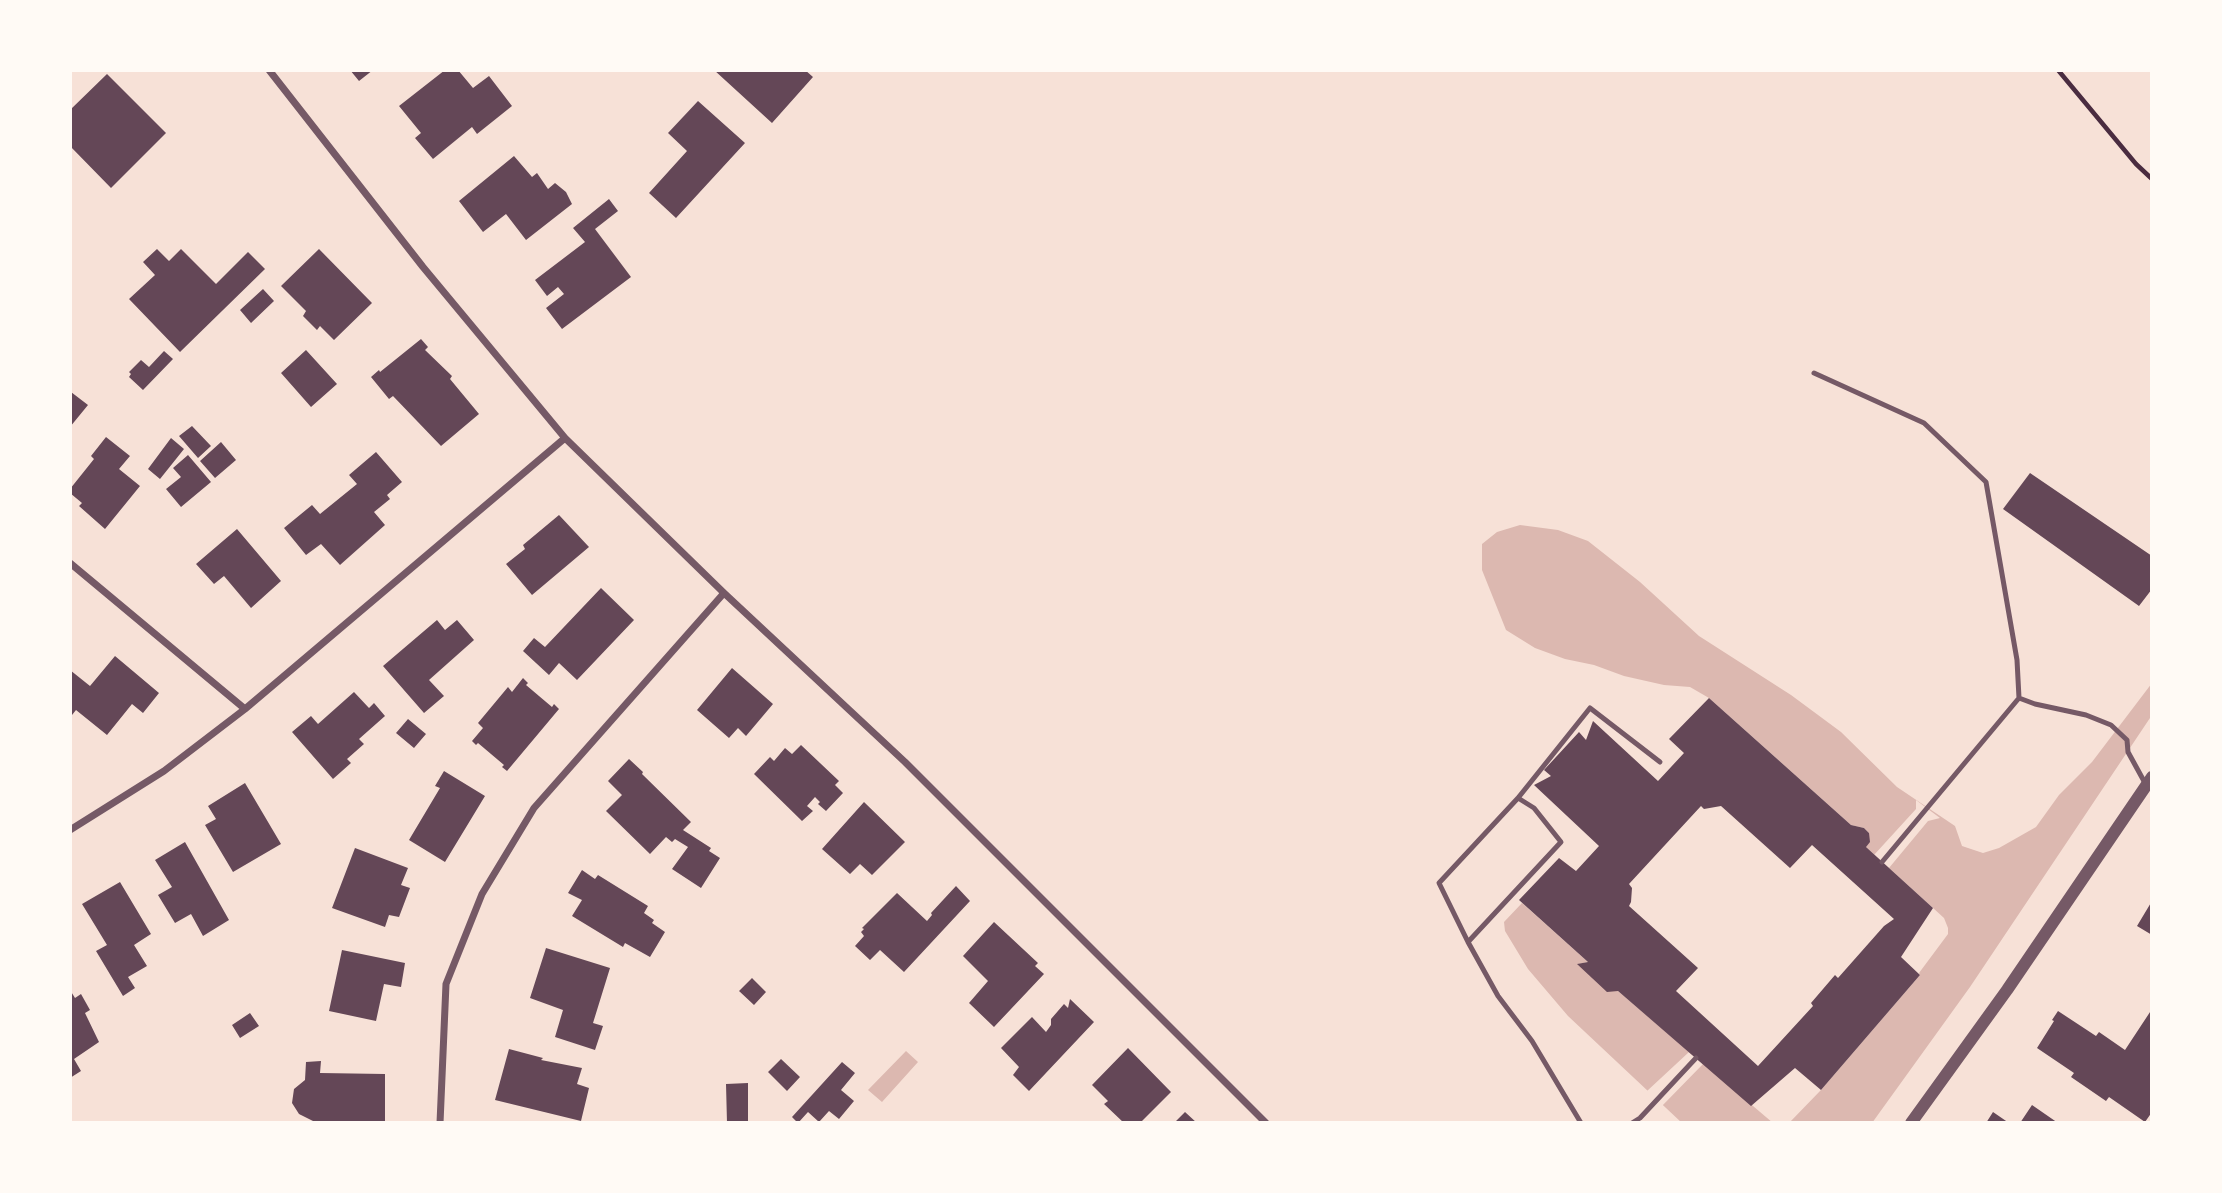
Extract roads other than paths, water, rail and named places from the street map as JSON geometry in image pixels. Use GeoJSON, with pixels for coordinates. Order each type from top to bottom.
{"type":"FeatureCollection","features":[{"type":"Feature","properties":{"kind":"street"},"geometry":{"type":"LineString","coordinates":[[268,70],[423,267],[565,438],[724,593],[905,762],[1266,1123]]}},
{"type":"Feature","properties":{"kind":"street"},"geometry":{"type":"LineString","coordinates":[[70,830],[164,771],[245,709],[565,438]]}},
{"type":"Feature","properties":{"kind":"street"},"geometry":{"type":"LineString","coordinates":[[70,563],[245,709]]}},
{"type":"Feature","properties":{"kind":"street"},"geometry":{"type":"LineString","coordinates":[[440,1123],[446,984],[482,894],[534,808],[724,593]]}},
{"type":"Feature","properties":{"kind":"street"},"geometry":{"type":"LineString","coordinates":[[1911,1123],[2007,990],[2149,782]]}},
{"type":"Feature","properties":{"kind":"lane"},"geometry":{"type":"LineString","coordinates":[[1814,373],[1924,423],[1986,482],[2017,660],[2019,698],[1882,862]]}},
{"type":"Feature","properties":{"kind":"lane"},"geometry":{"type":"LineString","coordinates":[[2019,698],[2086,715],[2111,725],[2127,740],[2128,752],[2149,782]]}},
{"type":"Feature","properties":{"kind":"lane"},"geometry":{"type":"LineString","coordinates":[[1581,1123],[1532,1041],[1498,996],[1438,883],[1518,798],[1590,708],[1660,762]]}},
{"type":"Feature","properties":{"kind":"lane"},"geometry":{"type":"LineString","coordinates":[[1468,942],[1561,842],[1534,808],[1518,798]]}},
{"type":"Feature","properties":{"kind":"lane"},"geometry":{"type":"LineString","coordinates":[[1632,1123],[1696,1058]]}}]}
